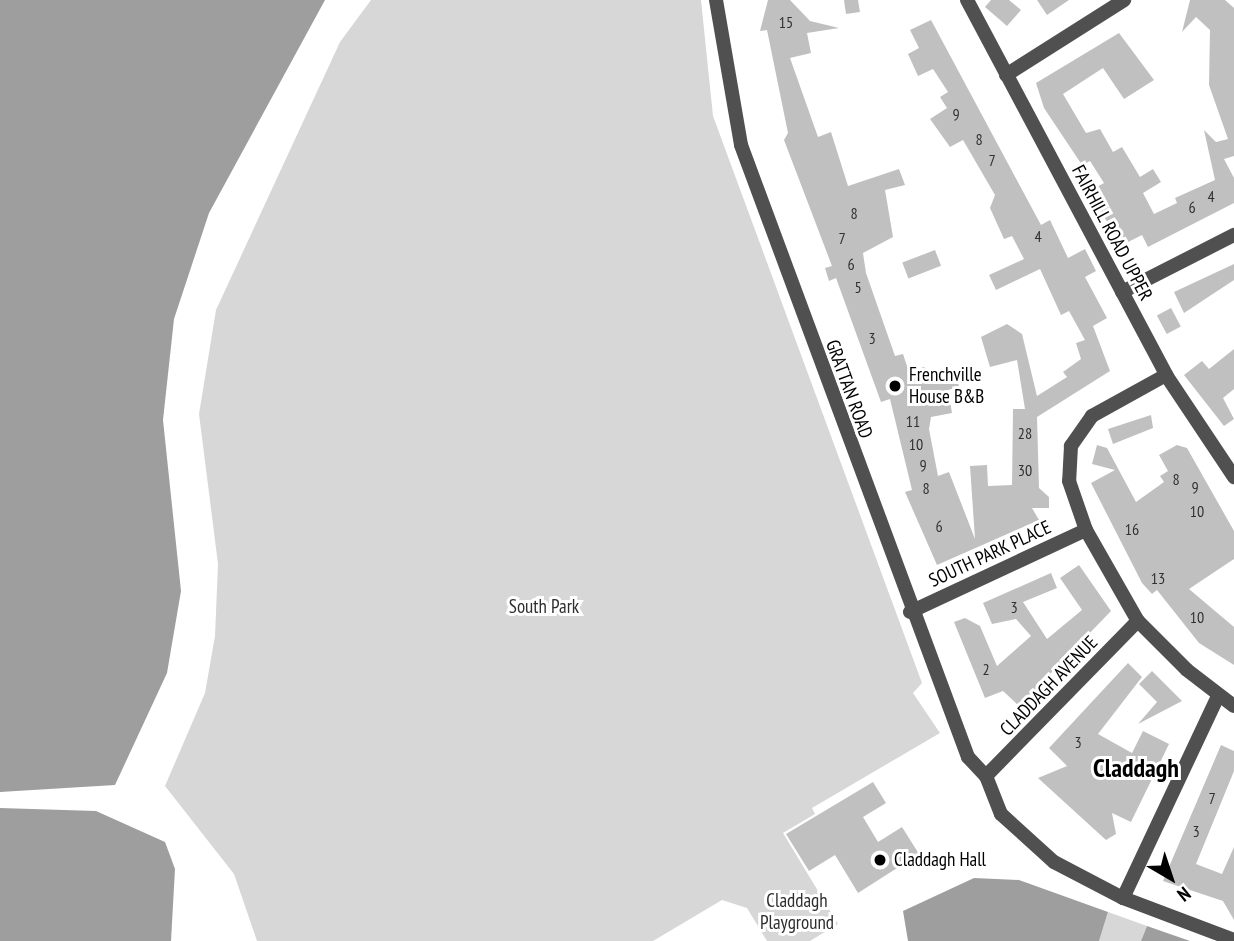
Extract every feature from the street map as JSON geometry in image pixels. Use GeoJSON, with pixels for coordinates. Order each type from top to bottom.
{"type":"FeatureCollection","features":[{"type":"Feature","properties":{"kind":"street","name":"GRATTAN ROAD"},"geometry":{"type":"LineString","coordinates":[[716,0],[741,145],[910,612],[968,757],[986,776],[1012,826],[1054,862],[1123,898]]}},
{"type":"Feature","properties":{"kind":"street","name":"FAIRHILL ROAD UPPER"},"geometry":{"type":"LineString","coordinates":[[967,0],[1166,375],[1234,477]]}},
{"type":"Feature","properties":{"kind":"street"},"geometry":{"type":"LineString","coordinates":[[1006,75],[1125,0]]}},
{"type":"Feature","properties":{"kind":"street"},"geometry":{"type":"LineString","coordinates":[[1122,292],[1234,235]]}},
{"type":"Feature","properties":{"kind":"street"},"geometry":{"type":"LineString","coordinates":[[1166,375],[1110,403],[1076,436],[1068,467],[1086,530],[1138,621],[1218,696],[1234,706]]}},
{"type":"Feature","properties":{"kind":"street","name":"SOUTH PARK PLACE"},"geometry":{"type":"LineString","coordinates":[[910,612],[1086,530]]}},
{"type":"Feature","properties":{"kind":"street","name":"CLADDAGH AVENUE"},"geometry":{"type":"LineString","coordinates":[[986,776],[1138,621]]}},
{"type":"Feature","properties":{"kind":"street"},"geometry":{"type":"LineString","coordinates":[[1218,696],[1123,898],[1234,940]]}},
{"type":"Feature","properties":{"kind":"green space","name":"South Park"},"geometry":{"type":"Polygon","coordinates":[[[371,0],[701,0],[713,116],[922,683],[913,693],[940,733],[812,808],[815,814],[783,833],[838,924],[810,941],[767,941],[747,908],[722,900],[653,941],[257,941],[234,874],[165,786],[205,693],[215,636],[218,564],[199,414],[216,310],[340,42],[371,0]]]}},
{"type":"Feature","properties":{"kind":"green space"},"geometry":{"type":"Polygon","coordinates":[[[1108,912],[1147,926],[1141,941],[1099,941],[1108,912]]]}},
{"type":"Feature","properties":{"kind":"shaded area"},"geometry":{"type":"Polygon","coordinates":[[[0,0],[325,0],[209,213],[174,319],[163,420],[181,591],[167,673],[115,785],[0,792],[0,0]]]}},
{"type":"Feature","properties":{"kind":"shaded area"},"geometry":{"type":"Polygon","coordinates":[[[0,808],[96,811],[165,842],[175,869],[171,941],[0,941],[0,808]]]}},
{"type":"Feature","properties":{"kind":"shaded area"},"geometry":{"type":"Polygon","coordinates":[[[974,878],[1019,880],[1108,912],[1099,941],[908,941],[903,911],[974,878]]]}},
{"type":"Feature","properties":{"kind":"shaded area"},"geometry":{"type":"Polygon","coordinates":[[[1147,926],[1190,941],[1141,941],[1147,926]]]}},
{"type":"Feature","properties":{"kind":"building"},"geometry":{"type":"Polygon","coordinates":[[[768,0],[790,0],[810,21],[839,28],[807,33],[811,53],[790,58],[818,137],[831,132],[848,186],[899,169],[905,185],[885,190],[893,237],[863,253],[866,273],[895,356],[903,354],[909,372],[924,367],[934,379],[957,375],[959,387],[948,390],[952,413],[931,417],[929,429],[938,476],[949,472],[975,539],[970,466],[987,465],[988,486],[1012,485],[1013,409],[1025,409],[1017,360],[990,367],[981,337],[1007,324],[1022,334],[1037,396],[1067,377],[1063,372],[1081,359],[1076,343],[1085,340],[1069,311],[1061,315],[1040,269],[996,290],[989,275],[1024,259],[1012,236],[1004,239],[990,208],[995,195],[963,140],[950,147],[930,119],[947,108],[940,97],[948,92],[933,69],[918,76],[908,54],[919,48],[910,30],[931,20],[1041,225],[1050,220],[1068,258],[1085,249],[1096,271],[1085,277],[1107,318],[1093,326],[1110,371],[1037,417],[1039,488],[1049,497],[1049,508],[1032,508],[1039,520],[937,565],[905,492],[912,490],[890,399],[881,402],[836,278],[829,281],[825,268],[832,266],[784,140],[788,133],[767,30],[760,31],[768,0]]]}},
{"type":"Feature","properties":{"kind":"building"},"geometry":{"type":"Polygon","coordinates":[[[844,0],[858,0],[860,12],[846,14],[844,0]]]}},
{"type":"Feature","properties":{"kind":"building"},"geometry":{"type":"Polygon","coordinates":[[[991,0],[1009,0],[1021,10],[1007,26],[985,7],[991,0]]]}},
{"type":"Feature","properties":{"kind":"building"},"geometry":{"type":"Polygon","coordinates":[[[1037,0],[1069,0],[1047,15],[1037,0]]]}},
{"type":"Feature","properties":{"kind":"building"},"geometry":{"type":"Polygon","coordinates":[[[1190,0],[1225,0],[1234,8],[1234,156],[1224,159],[1234,178],[1234,203],[1148,247],[1142,235],[1122,245],[1088,192],[1104,183],[1090,161],[1082,165],[1044,108],[1036,83],[1119,33],[1154,80],[1124,99],[1103,68],[1063,94],[1086,133],[1100,129],[1113,152],[1122,147],[1140,177],[1153,169],[1161,182],[1143,193],[1154,214],[1177,203],[1175,198],[1215,180],[1204,130],[1216,142],[1228,139],[1209,85],[1210,30],[1196,17],[1182,32],[1190,0]]]}},
{"type":"Feature","properties":{"kind":"building"},"geometry":{"type":"Polygon","coordinates":[[[935,250],[941,266],[908,278],[902,263],[935,250]]]}},
{"type":"Feature","properties":{"kind":"building"},"geometry":{"type":"Polygon","coordinates":[[[1234,264],[1234,280],[1184,313],[1174,292],[1234,264]]]}},
{"type":"Feature","properties":{"kind":"building"},"geometry":{"type":"Polygon","coordinates":[[[1171,308],[1181,327],[1167,334],[1157,316],[1171,308]]]}},
{"type":"Feature","properties":{"kind":"building"},"geometry":{"type":"Polygon","coordinates":[[[1234,349],[1234,389],[1223,398],[1234,419],[1224,426],[1184,375],[1202,361],[1209,369],[1234,349]]]}},
{"type":"Feature","properties":{"kind":"building"},"geometry":{"type":"Polygon","coordinates":[[[1151,415],[1153,428],[1113,444],[1108,429],[1151,415]]]}},
{"type":"Feature","properties":{"kind":"building"},"geometry":{"type":"Polygon","coordinates":[[[1097,445],[1107,448],[1136,502],[1164,482],[1160,476],[1168,471],[1159,455],[1177,445],[1187,448],[1234,531],[1234,559],[1189,589],[1234,627],[1234,665],[1199,643],[1157,590],[1152,594],[1142,583],[1091,483],[1115,470],[1092,464],[1097,445]]]}},
{"type":"Feature","properties":{"kind":"building"},"geometry":{"type":"Polygon","coordinates":[[[1079,565],[1111,611],[1019,706],[1003,691],[985,698],[954,622],[965,618],[980,626],[997,666],[1031,636],[1016,619],[992,624],[983,603],[1051,573],[1057,588],[1023,602],[1047,639],[1082,610],[1060,578],[1079,565]]]}},
{"type":"Feature","properties":{"kind":"building"},"geometry":{"type":"Polygon","coordinates":[[[1128,663],[1142,677],[1098,734],[1132,753],[1143,731],[1169,744],[1131,822],[1112,813],[1116,834],[1106,840],[1038,778],[1067,766],[1049,748],[1128,663]]]}},
{"type":"Feature","properties":{"kind":"building"},"geometry":{"type":"Polygon","coordinates":[[[1152,671],[1182,701],[1138,724],[1157,702],[1139,684],[1152,671]]]}},
{"type":"Feature","properties":{"kind":"building"},"geometry":{"type":"Polygon","coordinates":[[[1221,745],[1234,751],[1234,771],[1196,864],[1222,874],[1234,847],[1234,920],[1223,901],[1163,881],[1221,745]]]}},
{"type":"Feature","properties":{"kind":"building"},"geometry":{"type":"Polygon","coordinates":[[[873,782],[886,803],[863,817],[878,842],[902,827],[919,854],[858,893],[835,855],[809,871],[786,834],[873,782]]]}},
{"type":"Feature","properties":{"kind":"place","name":"Frenchville House B&B"},"geometry":{"type":"Point","coordinates":[895,386]}},
{"type":"Feature","properties":{"kind":"place","name":"Claddagh Hall"},"geometry":{"type":"Point","coordinates":[880,860]}},
{"type":"Feature","properties":{"kind":"district","name":"Claddagh"},"geometry":{"type":"Point","coordinates":[1136,768]}},
{"type":"Feature","properties":{"kind":"park label","name":"Claddagh Playground"},"geometry":{"type":"Point","coordinates":[797,912]}}]}
